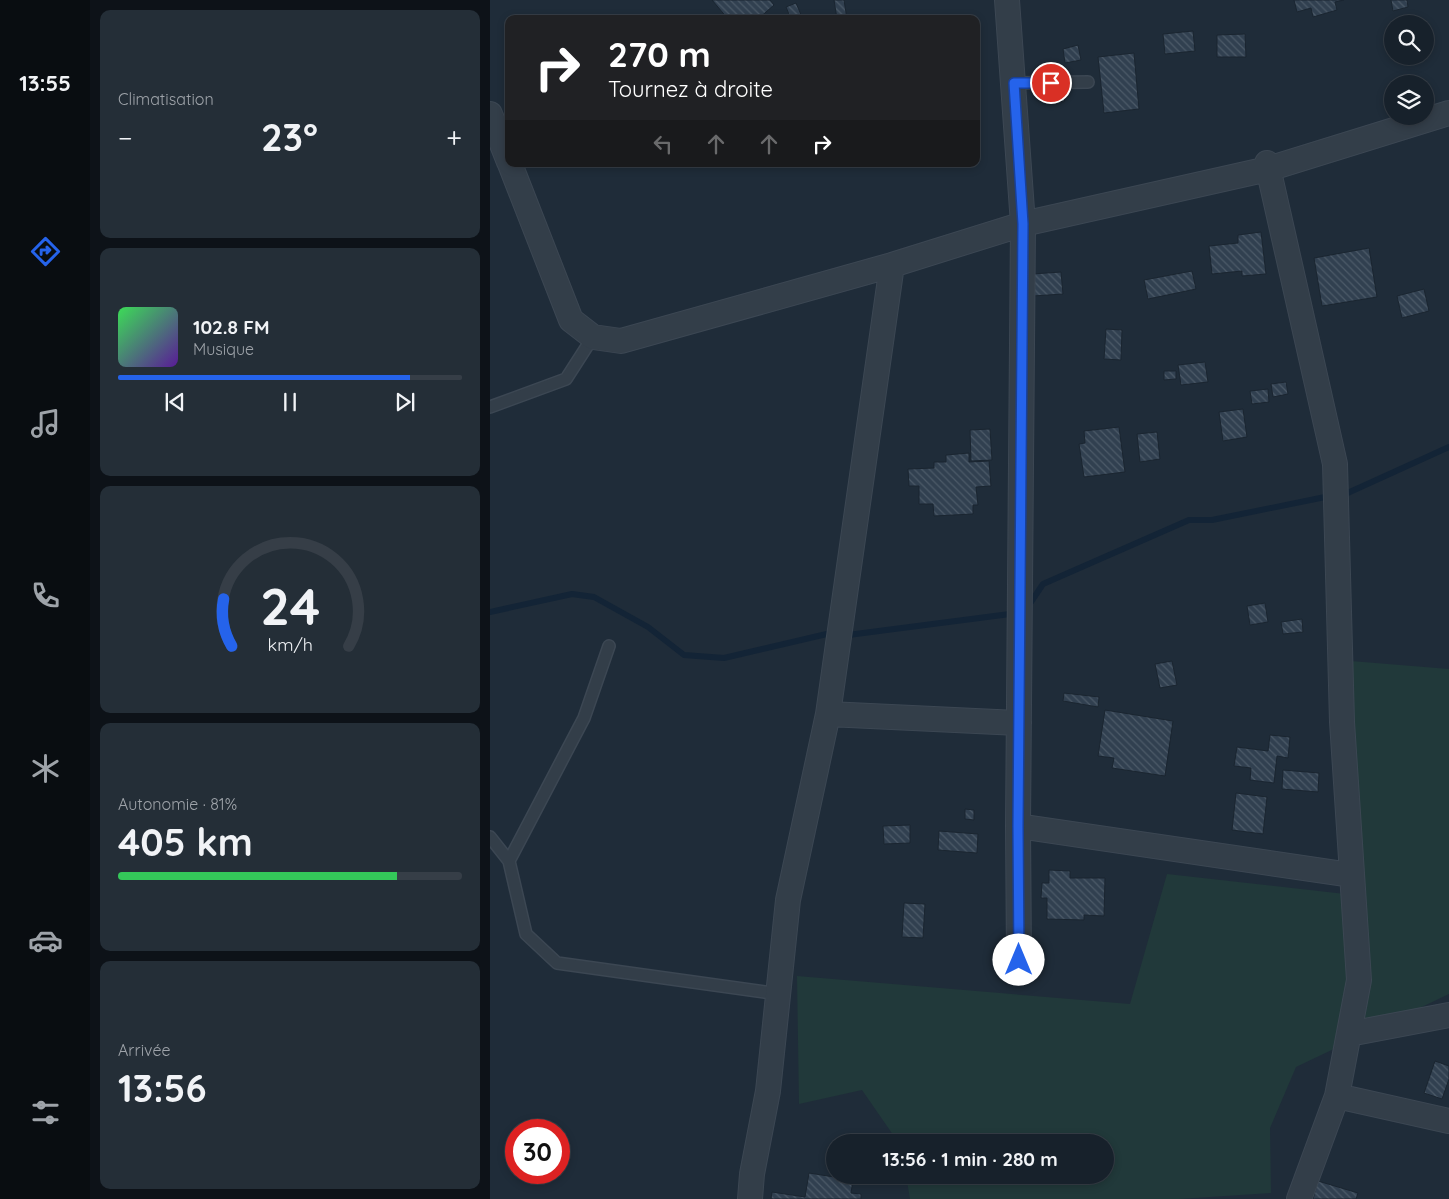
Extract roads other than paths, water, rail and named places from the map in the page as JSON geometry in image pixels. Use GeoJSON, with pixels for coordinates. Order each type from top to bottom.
{"type":"FeatureCollection","features":[{"type":"Feature","properties":{"kind":"street"},"geometry":{"type":"LineString","coordinates":[[1007,0],[1023,224],[1018,826],[1019,960]]}},
{"type":"Feature","properties":{"kind":"street"},"geometry":{"type":"LineString","coordinates":[[511,167],[570,320],[593,337],[620,341],[892,265],[1023,224],[1267,166],[1449,113]]}},
{"type":"Feature","properties":{"kind":"street"},"geometry":{"type":"LineString","coordinates":[[490,114],[505,153]]}},
{"type":"Feature","properties":{"kind":"street"},"geometry":{"type":"LineString","coordinates":[[1267,166],[1334,464],[1342,722],[1359,980],[1337,1096],[1299,1199]]}},
{"type":"Feature","properties":{"kind":"street"},"geometry":{"type":"LineString","coordinates":[[750,1199],[752,1174],[768,1091],[788,900],[828,714],[892,265]]}},
{"type":"Feature","properties":{"kind":"street"},"geometry":{"type":"LineString","coordinates":[[828,714],[1019,723]]}},
{"type":"Feature","properties":{"kind":"street"},"geometry":{"type":"LineString","coordinates":[[1018,826],[1352,875]]}},
{"type":"Feature","properties":{"kind":"street"},"geometry":{"type":"LineString","coordinates":[[1349,1034],[1449,1015]]}},
{"type":"Feature","properties":{"kind":"street"},"geometry":{"type":"LineString","coordinates":[[1337,1096],[1449,1121]]}},
{"type":"Feature","properties":{"kind":"lane"},"geometry":{"type":"LineString","coordinates":[[1014,83],[1088,82]]}},
{"type":"Feature","properties":{"kind":"lane"},"geometry":{"type":"LineString","coordinates":[[490,408],[566,379],[593,337]]}},
{"type":"Feature","properties":{"kind":"lane"},"geometry":{"type":"LineString","coordinates":[[509,861],[584,718],[609,646]]}},
{"type":"Feature","properties":{"kind":"lane"},"geometry":{"type":"LineString","coordinates":[[490,837],[509,861],[526,934],[557,964],[779,994]]}},
{"type":"Feature","properties":{"kind":"waterway"},"geometry":{"type":"LineString","coordinates":[[1341,496],[1449,447]]}},
{"type":"Feature","properties":{"kind":"waterway"},"geometry":{"type":"LineString","coordinates":[[1031,602],[1043,584],[1189,520],[1212,520],[1330,496]]}},
{"type":"Feature","properties":{"kind":"waterway"},"geometry":{"type":"LineString","coordinates":[[490,612],[572,594],[594,597],[648,627],[684,655],[724,658],[831,633]]}},
{"type":"Feature","properties":{"kind":"waterway"},"geometry":{"type":"LineString","coordinates":[[848,635],[1010,614]]}}]}
